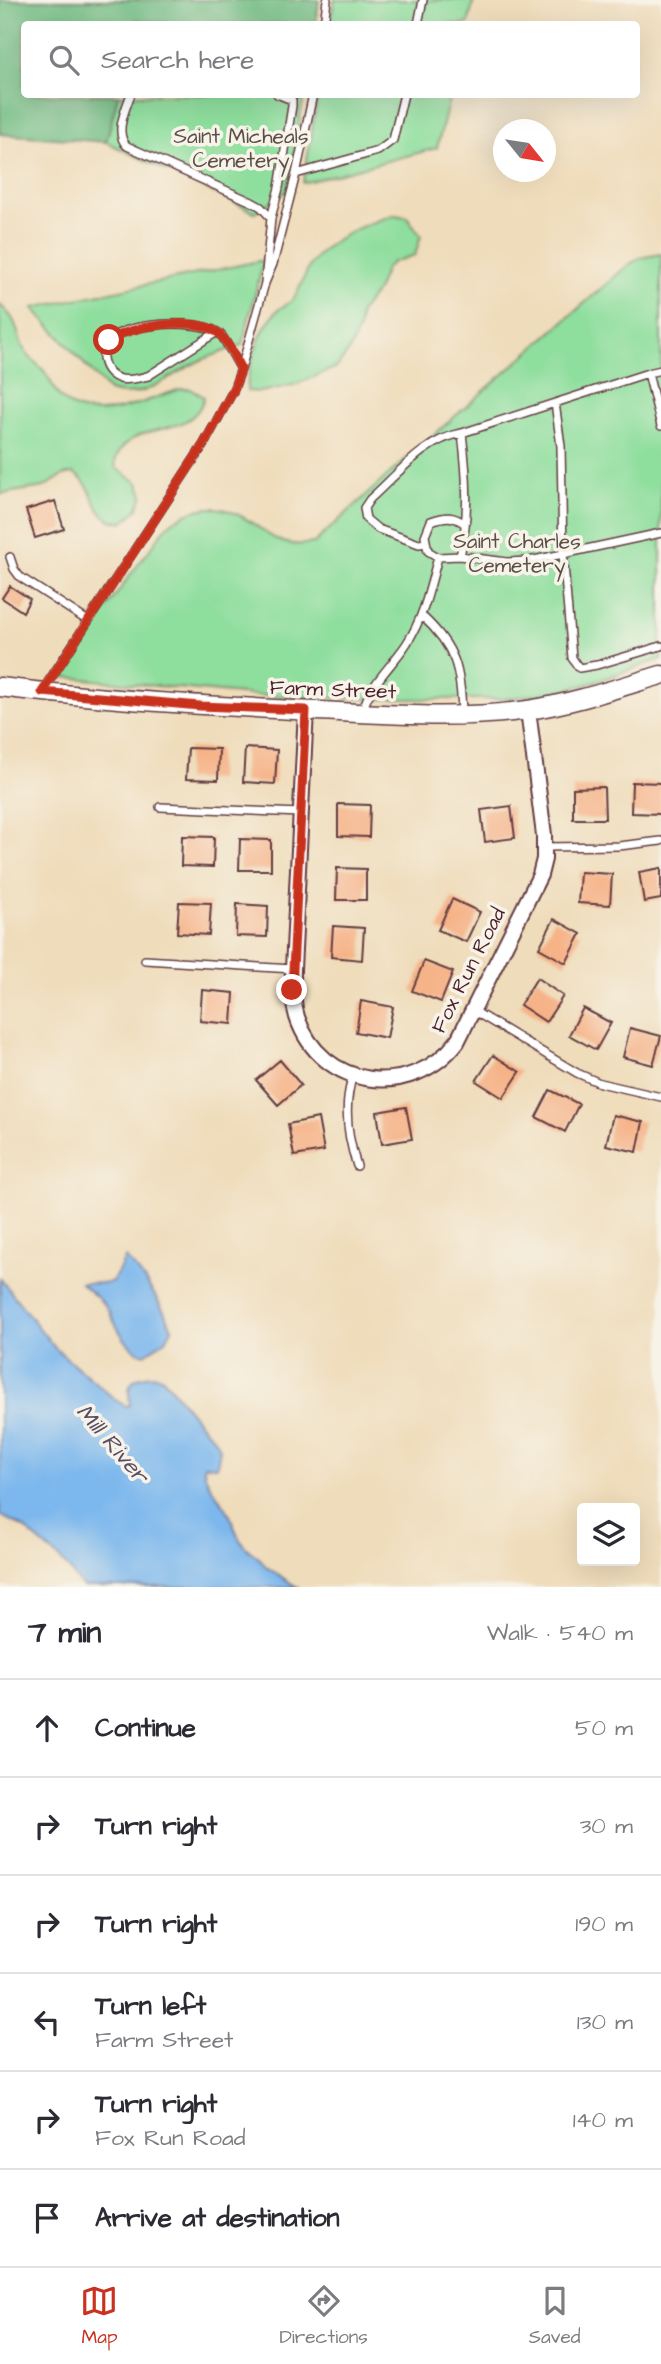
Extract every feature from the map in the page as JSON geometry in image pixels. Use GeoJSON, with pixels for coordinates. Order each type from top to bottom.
{"type":"FeatureCollection","features":[{"type":"Feature","properties":{"kind":"street","name":"Farm Street"},"geometry":{"type":"LineString","coordinates":[[0,687],[200,706],[461,715],[528,710],[590,696],[661,675]]}},
{"type":"Feature","properties":{"kind":"street","name":"Fox Run Road"},"geometry":{"type":"LineString","coordinates":[[306,710],[293,999],[297,1018],[305,1035],[323,1057],[352,1074],[374,1080],[394,1079],[429,1068],[457,1042],[540,875],[544,847],[528,710]]}},
{"type":"Feature","properties":{"kind":"lane"},"geometry":{"type":"LineString","coordinates":[[324,21],[327,0]]}},
{"type":"Feature","properties":{"kind":"lane"},"geometry":{"type":"LineString","coordinates":[[419,21],[423,0]]}},
{"type":"Feature","properties":{"kind":"lane"},"geometry":{"type":"LineString","coordinates":[[130,98],[120,134],[120,140],[127,146],[252,202],[271,218]]}},
{"type":"Feature","properties":{"kind":"lane"},"geometry":{"type":"LineString","coordinates":[[265,283],[271,218],[279,188],[292,106],[292,100],[287,98]]}},
{"type":"Feature","properties":{"kind":"lane"},"geometry":{"type":"LineString","coordinates":[[42,692],[204,444],[228,401],[241,369],[272,264],[296,174],[312,98]]}},
{"type":"Feature","properties":{"kind":"lane"},"geometry":{"type":"LineString","coordinates":[[296,174],[378,151],[386,146],[397,131],[403,98]]}},
{"type":"Feature","properties":{"kind":"lane"},"geometry":{"type":"LineString","coordinates":[[217,332],[148,376],[120,379],[110,374],[104,366],[103,354],[109,340],[136,329],[184,324],[208,327],[217,332],[241,369]]}},
{"type":"Feature","properties":{"kind":"lane"},"geometry":{"type":"LineString","coordinates":[[426,544],[378,529],[366,519],[363,508],[430,445],[446,436],[661,370]]}},
{"type":"Feature","properties":{"kind":"lane"},"geometry":{"type":"LineString","coordinates":[[648,373],[661,426]]}},
{"type":"Feature","properties":{"kind":"lane"},"geometry":{"type":"LineString","coordinates":[[555,403],[561,446],[563,554],[572,659],[576,666],[589,667],[661,646]]}},
{"type":"Feature","properties":{"kind":"lane"},"geometry":{"type":"LineString","coordinates":[[460,556],[465,524],[467,473],[462,433]]}},
{"type":"Feature","properties":{"kind":"lane"},"geometry":{"type":"LineString","coordinates":[[465,524],[456,517],[448,516],[431,521],[426,530],[428,551],[438,557],[529,561],[661,533]]}},
{"type":"Feature","properties":{"kind":"lane"},"geometry":{"type":"LineString","coordinates":[[10,557],[20,577],[89,621]]}},
{"type":"Feature","properties":{"kind":"lane"},"geometry":{"type":"LineString","coordinates":[[363,713],[369,695],[407,643],[422,616],[438,557]]}},
{"type":"Feature","properties":{"kind":"lane"},"geometry":{"type":"LineString","coordinates":[[422,616],[445,638],[450,650],[457,671],[461,715]]}},
{"type":"Feature","properties":{"kind":"lane"},"geometry":{"type":"LineString","coordinates":[[160,807],[301,813]]}},
{"type":"Feature","properties":{"kind":"lane"},"geometry":{"type":"LineString","coordinates":[[544,847],[599,847],[661,841]]}},
{"type":"Feature","properties":{"kind":"lane"},"geometry":{"type":"LineString","coordinates":[[145,960],[293,969]]}},
{"type":"Feature","properties":{"kind":"lane"},"geometry":{"type":"LineString","coordinates":[[474,1011],[577,1073],[600,1083],[661,1097]]}},
{"type":"Feature","properties":{"kind":"lane"},"geometry":{"type":"LineString","coordinates":[[352,1074],[348,1089],[347,1120],[357,1166]]}},
{"type":"Feature","properties":{"kind":"green space"},"geometry":{"type":"Polygon","coordinates":[[[0,0],[319,0],[316,21],[21,21],[21,98],[117,98],[106,142],[0,134],[0,0]]]}},
{"type":"Feature","properties":{"kind":"green space"},"geometry":{"type":"Polygon","coordinates":[[[334,0],[474,0],[469,21],[330,21],[334,0]]]}},
{"type":"Feature","properties":{"kind":"green space","name":"Saint Micheals Cemetery"},"geometry":{"type":"Polygon","coordinates":[[[117,98],[303,98],[287,191],[255,212],[106,142],[117,98]]]}},
{"type":"Feature","properties":{"kind":"green space","name":"Saint Micheals Cemetery"},"geometry":{"type":"Polygon","coordinates":[[[317,98],[449,98],[437,148],[303,183],[317,98]]]}},
{"type":"Feature","properties":{"kind":"green space"},"geometry":{"type":"Polygon","coordinates":[[[394,215],[407,217],[421,236],[415,255],[393,262],[386,268],[378,289],[360,313],[359,328],[349,351],[337,367],[297,384],[261,392],[247,391],[252,359],[265,328],[277,311],[294,298],[311,264],[327,247],[348,233],[394,215]]]}},
{"type":"Feature","properties":{"kind":"green space","name":"Saint Charles Cemetery"},"geometry":{"type":"Polygon","coordinates":[[[661,254],[661,659],[589,684],[504,699],[251,695],[62,677],[114,598],[171,523],[192,511],[224,509],[244,517],[278,540],[300,544],[314,543],[627,266],[640,258],[661,254]]]}},
{"type":"Feature","properties":{"kind":"green space"},"geometry":{"type":"Polygon","coordinates":[[[264,260],[242,345],[201,360],[154,387],[132,394],[109,391],[33,308],[264,260]]]}},
{"type":"Feature","properties":{"kind":"green space"},"geometry":{"type":"Polygon","coordinates":[[[0,305],[14,322],[27,354],[44,371],[62,399],[75,408],[89,412],[105,412],[181,389],[191,389],[204,397],[200,407],[189,419],[141,435],[129,441],[120,451],[116,468],[138,483],[143,495],[137,510],[123,522],[104,516],[87,486],[73,473],[64,475],[44,487],[0,494],[0,305]]]}},
{"type":"Feature","properties":{"kind":"water"},"geometry":{"type":"Polygon","coordinates":[[[125,1258],[152,1291],[172,1329],[166,1340],[145,1354],[132,1348],[106,1307],[81,1283],[105,1283],[113,1280],[125,1258]]]}},
{"type":"Feature","properties":{"kind":"water","name":"Mill River"},"geometry":{"type":"Polygon","coordinates":[[[0,1278],[55,1348],[117,1401],[126,1406],[130,1405],[130,1387],[137,1379],[147,1376],[163,1378],[217,1441],[220,1449],[217,1466],[204,1465],[204,1471],[242,1543],[261,1559],[265,1566],[297,1587],[83,1587],[63,1562],[24,1528],[0,1515],[0,1278]]]}},
{"type":"Feature","properties":{"kind":"building"},"geometry":{"type":"Polygon","coordinates":[[[55,501],[64,529],[35,538],[26,510],[55,501]]]}},
{"type":"Feature","properties":{"kind":"building"},"geometry":{"type":"Polygon","coordinates":[[[10,586],[30,599],[23,612],[2,598],[10,586]]]}},
{"type":"Feature","properties":{"kind":"building"},"geometry":{"type":"Polygon","coordinates":[[[188,748],[219,749],[218,780],[186,779],[188,748]]]}},
{"type":"Feature","properties":{"kind":"building"},"geometry":{"type":"Polygon","coordinates":[[[245,748],[277,750],[275,784],[243,782],[245,748]]]}},
{"type":"Feature","properties":{"kind":"building"},"geometry":{"type":"Polygon","coordinates":[[[632,782],[661,783],[661,814],[631,813],[632,782]]]}},
{"type":"Feature","properties":{"kind":"building"},"geometry":{"type":"Polygon","coordinates":[[[604,787],[605,819],[573,819],[573,788],[604,787]]]}},
{"type":"Feature","properties":{"kind":"building"},"geometry":{"type":"Polygon","coordinates":[[[338,804],[370,805],[369,837],[338,836],[338,804]]]}},
{"type":"Feature","properties":{"kind":"building"},"geometry":{"type":"Polygon","coordinates":[[[511,806],[515,838],[485,842],[481,810],[511,806]]]}},
{"type":"Feature","properties":{"kind":"building"},"geometry":{"type":"Polygon","coordinates":[[[182,836],[214,837],[213,867],[181,866],[182,836]]]}},
{"type":"Feature","properties":{"kind":"building"},"geometry":{"type":"Polygon","coordinates":[[[240,839],[271,840],[271,870],[239,870],[240,839]]]}},
{"type":"Feature","properties":{"kind":"building"},"geometry":{"type":"Polygon","coordinates":[[[337,868],[366,869],[366,900],[336,900],[337,868]]]}},
{"type":"Feature","properties":{"kind":"building"},"geometry":{"type":"Polygon","coordinates":[[[661,868],[661,899],[644,902],[639,872],[661,868]]]}},
{"type":"Feature","properties":{"kind":"building"},"geometry":{"type":"Polygon","coordinates":[[[580,872],[612,874],[610,905],[578,903],[580,872]]]}},
{"type":"Feature","properties":{"kind":"building"},"geometry":{"type":"Polygon","coordinates":[[[452,899],[480,912],[466,942],[438,930],[452,899]]]}},
{"type":"Feature","properties":{"kind":"building"},"geometry":{"type":"Polygon","coordinates":[[[179,902],[211,903],[209,935],[177,933],[179,902]]]}},
{"type":"Feature","properties":{"kind":"building"},"geometry":{"type":"Polygon","coordinates":[[[237,904],[268,906],[267,937],[236,936],[237,904]]]}},
{"type":"Feature","properties":{"kind":"building"},"geometry":{"type":"Polygon","coordinates":[[[554,919],[581,934],[566,963],[539,948],[554,919]]]}},
{"type":"Feature","properties":{"kind":"building"},"geometry":{"type":"Polygon","coordinates":[[[333,926],[364,928],[362,960],[331,957],[333,926]]]}},
{"type":"Feature","properties":{"kind":"building"},"geometry":{"type":"Polygon","coordinates":[[[424,961],[453,972],[441,1002],[412,991],[424,961]]]}},
{"type":"Feature","properties":{"kind":"building"},"geometry":{"type":"Polygon","coordinates":[[[537,978],[563,996],[546,1022],[520,1005],[537,978]]]}},
{"type":"Feature","properties":{"kind":"building"},"geometry":{"type":"Polygon","coordinates":[[[202,990],[234,993],[232,1024],[200,1021],[202,990]]]}},
{"type":"Feature","properties":{"kind":"building"},"geometry":{"type":"Polygon","coordinates":[[[361,1001],[393,1007],[387,1038],[356,1032],[361,1001]]]}},
{"type":"Feature","properties":{"kind":"building"},"geometry":{"type":"Polygon","coordinates":[[[583,1008],[611,1023],[596,1050],[569,1035],[583,1008]]]}},
{"type":"Feature","properties":{"kind":"building"},"geometry":{"type":"Polygon","coordinates":[[[630,1028],[661,1036],[653,1065],[623,1057],[630,1028]]]}},
{"type":"Feature","properties":{"kind":"building"},"geometry":{"type":"Polygon","coordinates":[[[493,1055],[520,1072],[503,1098],[476,1081],[493,1055]]]}},
{"type":"Feature","properties":{"kind":"building"},"geometry":{"type":"Polygon","coordinates":[[[280,1060],[301,1085],[278,1105],[256,1080],[280,1060]]]}},
{"type":"Feature","properties":{"kind":"building"},"geometry":{"type":"Polygon","coordinates":[[[550,1090],[579,1104],[565,1132],[536,1117],[550,1090]]]}},
{"type":"Feature","properties":{"kind":"building"},"geometry":{"type":"Polygon","coordinates":[[[406,1107],[412,1139],[382,1144],[377,1112],[406,1107]]]}},
{"type":"Feature","properties":{"kind":"building"},"geometry":{"type":"Polygon","coordinates":[[[613,1115],[643,1122],[637,1152],[606,1145],[613,1115]]]}},
{"type":"Feature","properties":{"kind":"building"},"geometry":{"type":"Polygon","coordinates":[[[318,1118],[324,1151],[294,1156],[288,1124],[318,1118]]]}},
{"type":"Feature","properties":{"kind":"route"},"geometry":{"type":"LineString","coordinates":[[109,340],[136,329],[162,325],[208,327],[222,336],[241,369],[233,391],[204,444],[42,692],[200,706],[306,710],[292,990]]}}]}
